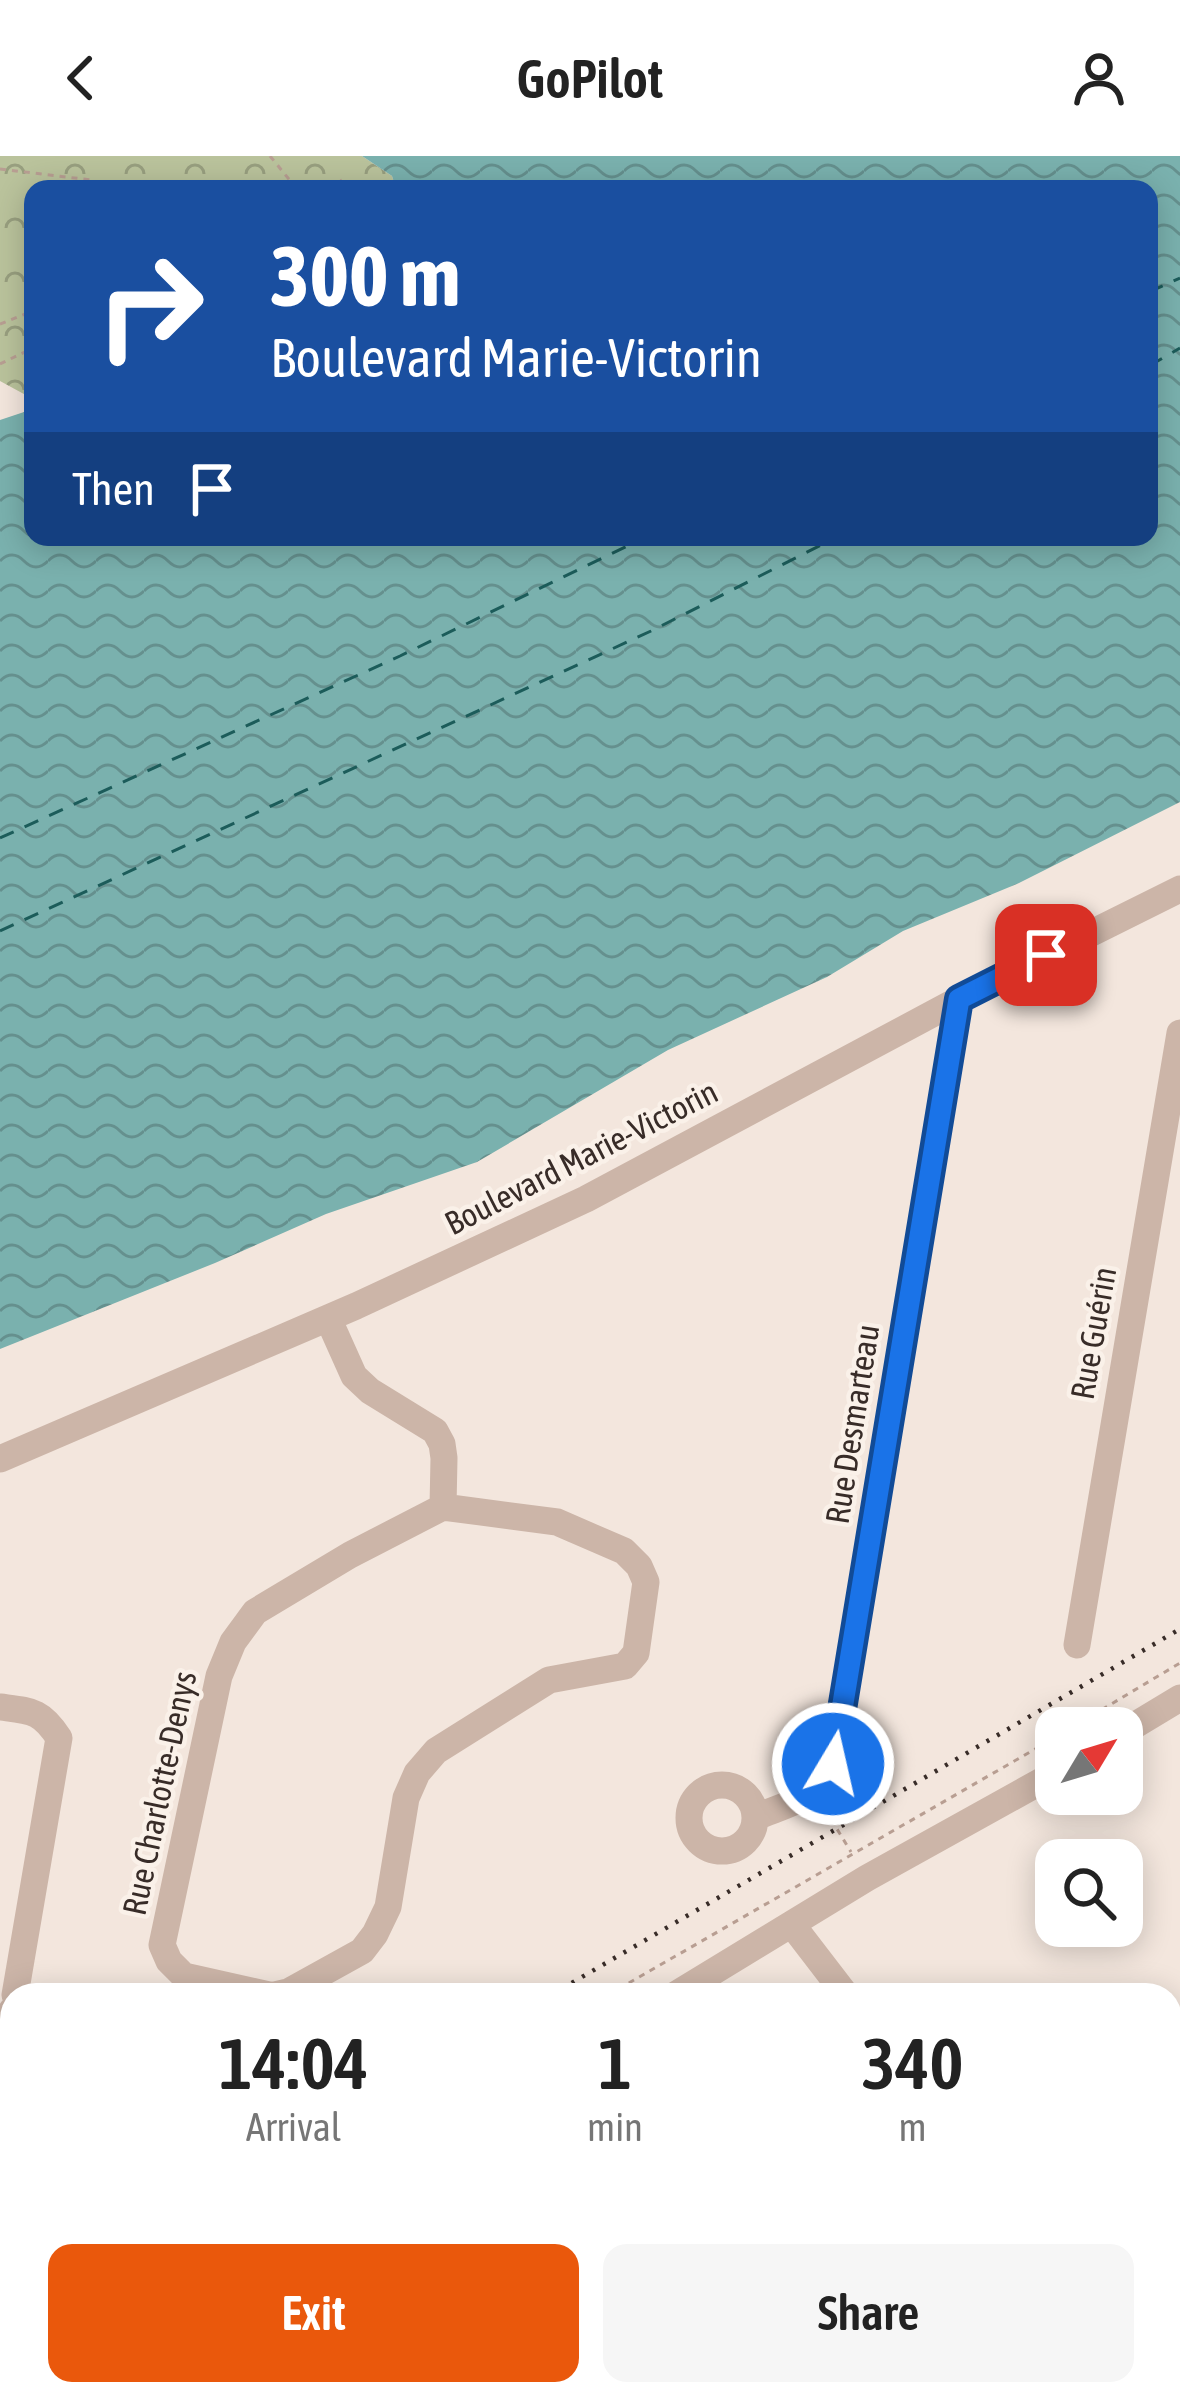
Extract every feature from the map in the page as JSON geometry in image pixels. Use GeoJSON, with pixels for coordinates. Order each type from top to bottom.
{"type":"FeatureCollection","features":[{"type":"Feature","properties":{"kind":"street","name":"Boulevard Marie-Victorin"},"geometry":{"type":"LineString","coordinates":[[0,1459],[328,1318],[586,1199],[959,999],[1180,889]]}},
{"type":"Feature","properties":{"kind":"street","name":"Rue Desmarteau"},"geometry":{"type":"LineString","coordinates":[[827,1781],[959,999]]}},
{"type":"Feature","properties":{"kind":"street","name":"Rue Guérin"},"geometry":{"type":"LineString","coordinates":[[1077,1645],[1180,1033]]}},
{"type":"Feature","properties":{"kind":"street"},"geometry":{"type":"LineString","coordinates":[[328,1318],[354,1376],[435,1431],[444,1458],[443,1507]]}},
{"type":"Feature","properties":{"kind":"street","name":"Rue Charlotte-Denys"},"geometry":{"type":"LineString","coordinates":[[216,1983],[184,1976],[169,1961],[163,1945],[219,1676],[232,1642],[255,1612],[443,1507],[557,1522],[624,1551],[646,1582],[636,1653],[625,1666],[549,1680],[436,1750],[416,1773],[406,1798],[388,1907],[375,1934],[362,1951],[304,1983]]}},
{"type":"Feature","properties":{"kind":"street"},"geometry":{"type":"LineString","coordinates":[[1143,1720],[1180,1698]]}},
{"type":"Feature","properties":{"kind":"street"},"geometry":{"type":"LineString","coordinates":[[0,1707],[29,1711],[48,1720],[59,1738],[16,1983]]}},
{"type":"Feature","properties":{"kind":"street"},"geometry":{"type":"LineString","coordinates":[[755,1817],[814,1792],[827,1781]]}},
{"type":"Feature","properties":{"kind":"street"},"geometry":{"type":"LineString","coordinates":[[695,1983],[867,1878],[1035,1785]]}},
{"type":"Feature","properties":{"kind":"street"},"geometry":{"type":"LineString","coordinates":[[793,1925],[837,1983]]}},
{"type":"Feature","properties":{"kind":"path"},"geometry":{"type":"LineString","coordinates":[[270,156],[290,180]]}},
{"type":"Feature","properties":{"kind":"path"},"geometry":{"type":"LineString","coordinates":[[0,169],[92,180]]}},
{"type":"Feature","properties":{"kind":"path"},"geometry":{"type":"LineString","coordinates":[[1106,1707],[1180,1663]]}},
{"type":"Feature","properties":{"kind":"path"},"geometry":{"type":"LineString","coordinates":[[629,1983],[1035,1748]]}},
{"type":"Feature","properties":{"kind":"path"},"geometry":{"type":"LineString","coordinates":[[827,1781],[837,1829],[867,1878]]}},
{"type":"Feature","properties":{"kind":"green space"},"geometry":{"type":"Polygon","coordinates":[[[0,156],[362,156],[392,176],[393,180],[24,180],[24,394],[0,381],[0,156]]]}},
{"type":"Feature","properties":{"kind":"water"},"geometry":{"type":"Polygon","coordinates":[[[362,156],[1180,156],[1180,802],[1019,883],[903,931],[827,977],[668,1050],[477,1162],[326,1214],[0,1349],[0,420],[24,412],[24,546],[1158,546],[1158,180],[393,180],[362,156]]]}},
{"type":"Feature","properties":{"kind":"ferry route"},"geometry":{"type":"LineString","coordinates":[[1158,288],[1180,278]]}},
{"type":"Feature","properties":{"kind":"ferry route"},"geometry":{"type":"LineString","coordinates":[[1158,361],[1180,348]]}},
{"type":"Feature","properties":{"kind":"ferry route"},"geometry":{"type":"LineString","coordinates":[[0,838],[400,656],[627,546]]}},
{"type":"Feature","properties":{"kind":"ferry route"},"geometry":{"type":"LineString","coordinates":[[0,931],[651,631],[819,546]]}},
{"type":"Feature","properties":{"kind":"railway"},"geometry":{"type":"LineString","coordinates":[[572,1983],[1180,1629]]}},
{"type":"Feature","properties":{"kind":"route"},"geometry":{"type":"LineString","coordinates":[[833,1764],[959,999],[1046,955]]}}]}
